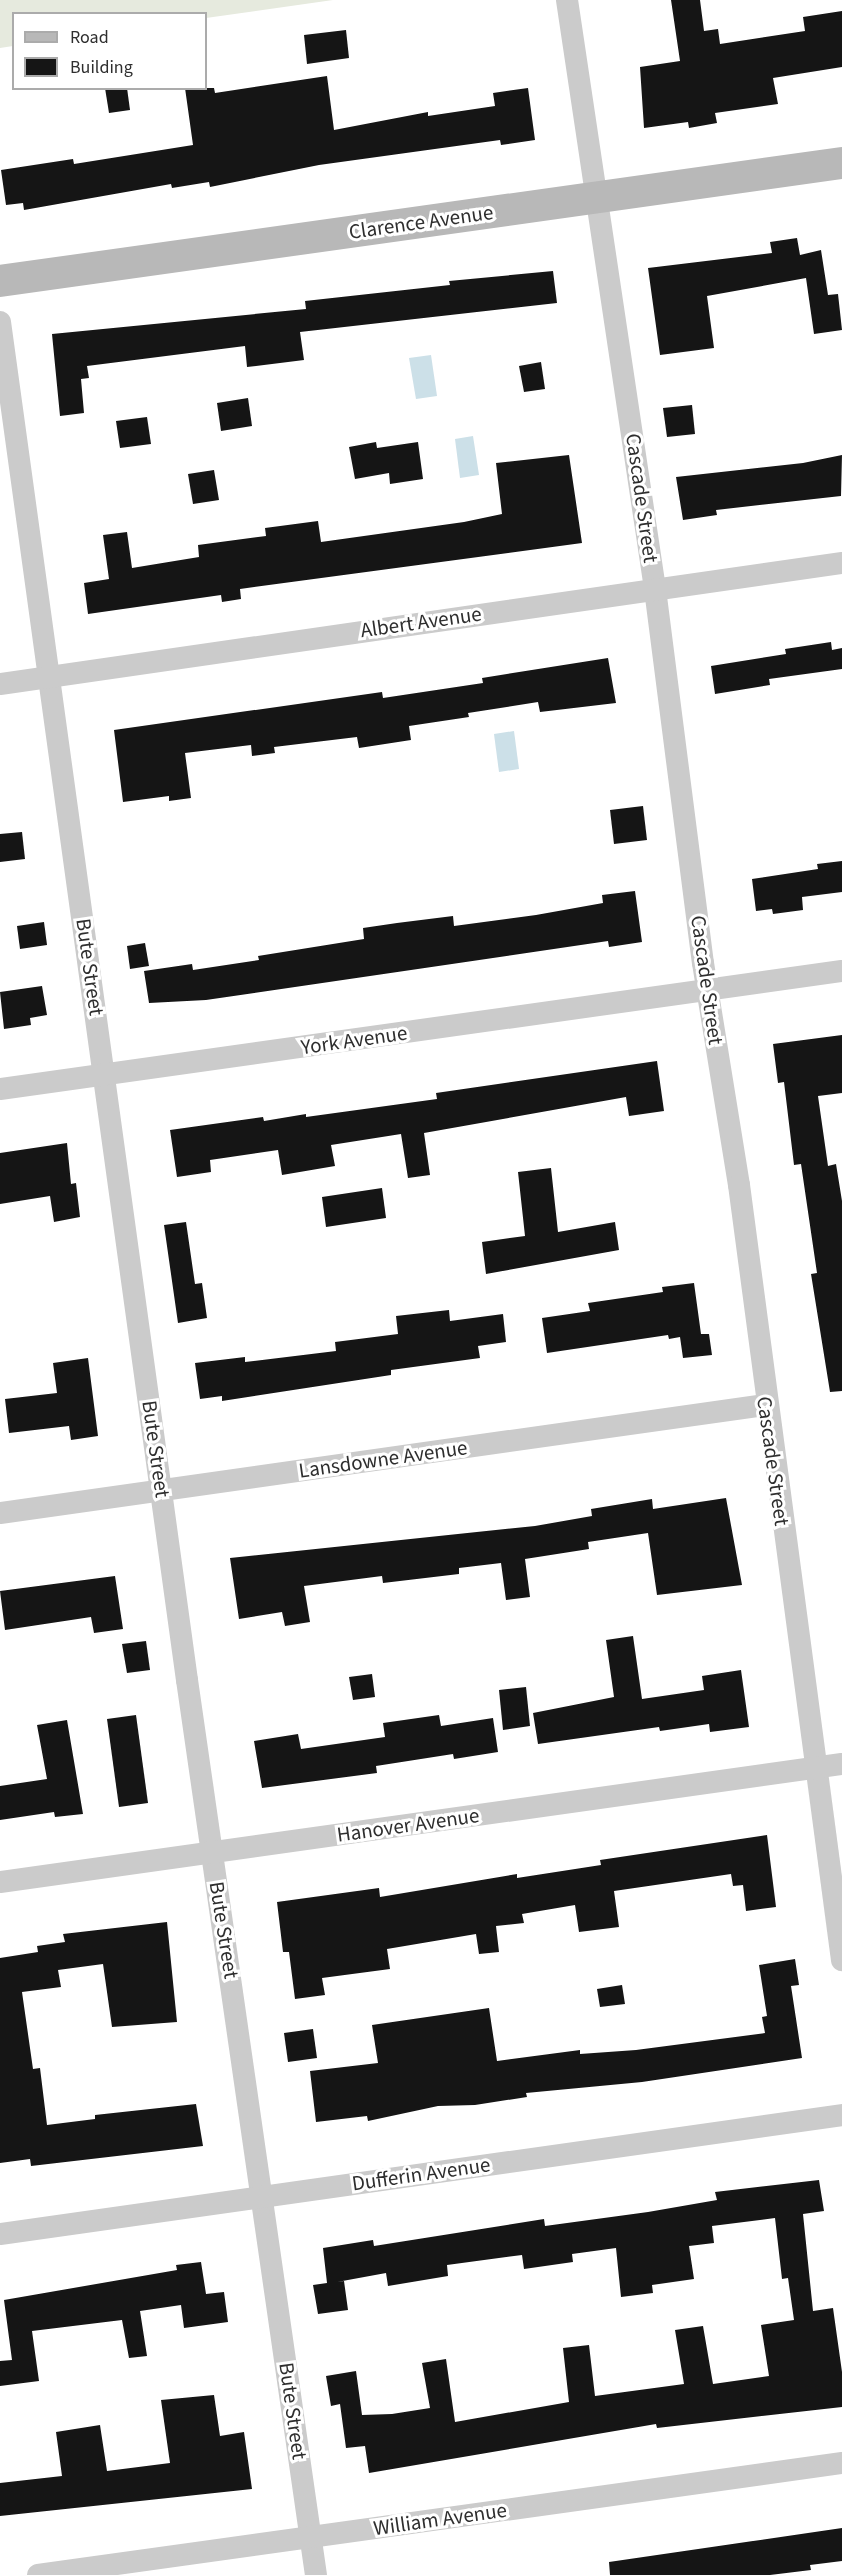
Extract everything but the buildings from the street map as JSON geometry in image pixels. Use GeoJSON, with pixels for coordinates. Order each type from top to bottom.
{"type":"FeatureCollection","features":[{"type":"Feature","properties":{"kind":"main road","name":"Clarence Avenue"},"geometry":{"type":"LineString","coordinates":[[0,281],[842,163]]}},
{"type":"Feature","properties":{"kind":"street","name":"Cascade Street"},"geometry":{"type":"LineString","coordinates":[[567,0],[655,589],[707,990],[739,1185],[765,1405],[842,1960]]}},
{"type":"Feature","properties":{"kind":"street","name":"Bute Street"},"geometry":{"type":"LineString","coordinates":[[0,322],[47,677],[316,2575]]}},
{"type":"Feature","properties":{"kind":"street","name":"Albert Avenue"},"geometry":{"type":"LineString","coordinates":[[0,684],[842,564]]}},
{"type":"Feature","properties":{"kind":"street","name":"York Avenue"},"geometry":{"type":"LineString","coordinates":[[0,1089],[842,971]]}},
{"type":"Feature","properties":{"kind":"street","name":"Lansdowne Avenue"},"geometry":{"type":"LineString","coordinates":[[0,1513],[765,1405]]}},
{"type":"Feature","properties":{"kind":"street","name":"Hanover Avenue"},"geometry":{"type":"LineString","coordinates":[[0,1882],[842,1764]]}},
{"type":"Feature","properties":{"kind":"street","name":"Dufferin Avenue"},"geometry":{"type":"LineString","coordinates":[[0,2234],[842,2115]]}},
{"type":"Feature","properties":{"kind":"street","name":"William Avenue"},"geometry":{"type":"LineString","coordinates":[[38,2575],[842,2463]]}},
{"type":"Feature","properties":{"kind":"shaded area"},"geometry":{"type":"Polygon","coordinates":[[[0,0],[333,0],[207,18],[207,12],[12,12],[12,46],[0,48],[0,0]]]}},
{"type":"Feature","properties":{"kind":"shaded area"},"geometry":{"type":"Polygon","coordinates":[[[431,355],[437,396],[416,399],[409,358],[431,355]]]}},
{"type":"Feature","properties":{"kind":"shaded area"},"geometry":{"type":"Polygon","coordinates":[[[473,436],[479,475],[460,478],[455,439],[473,436]]]}},
{"type":"Feature","properties":{"kind":"shaded area"},"geometry":{"type":"Polygon","coordinates":[[[514,731],[519,769],[499,772],[494,734],[514,731]]]}}]}
